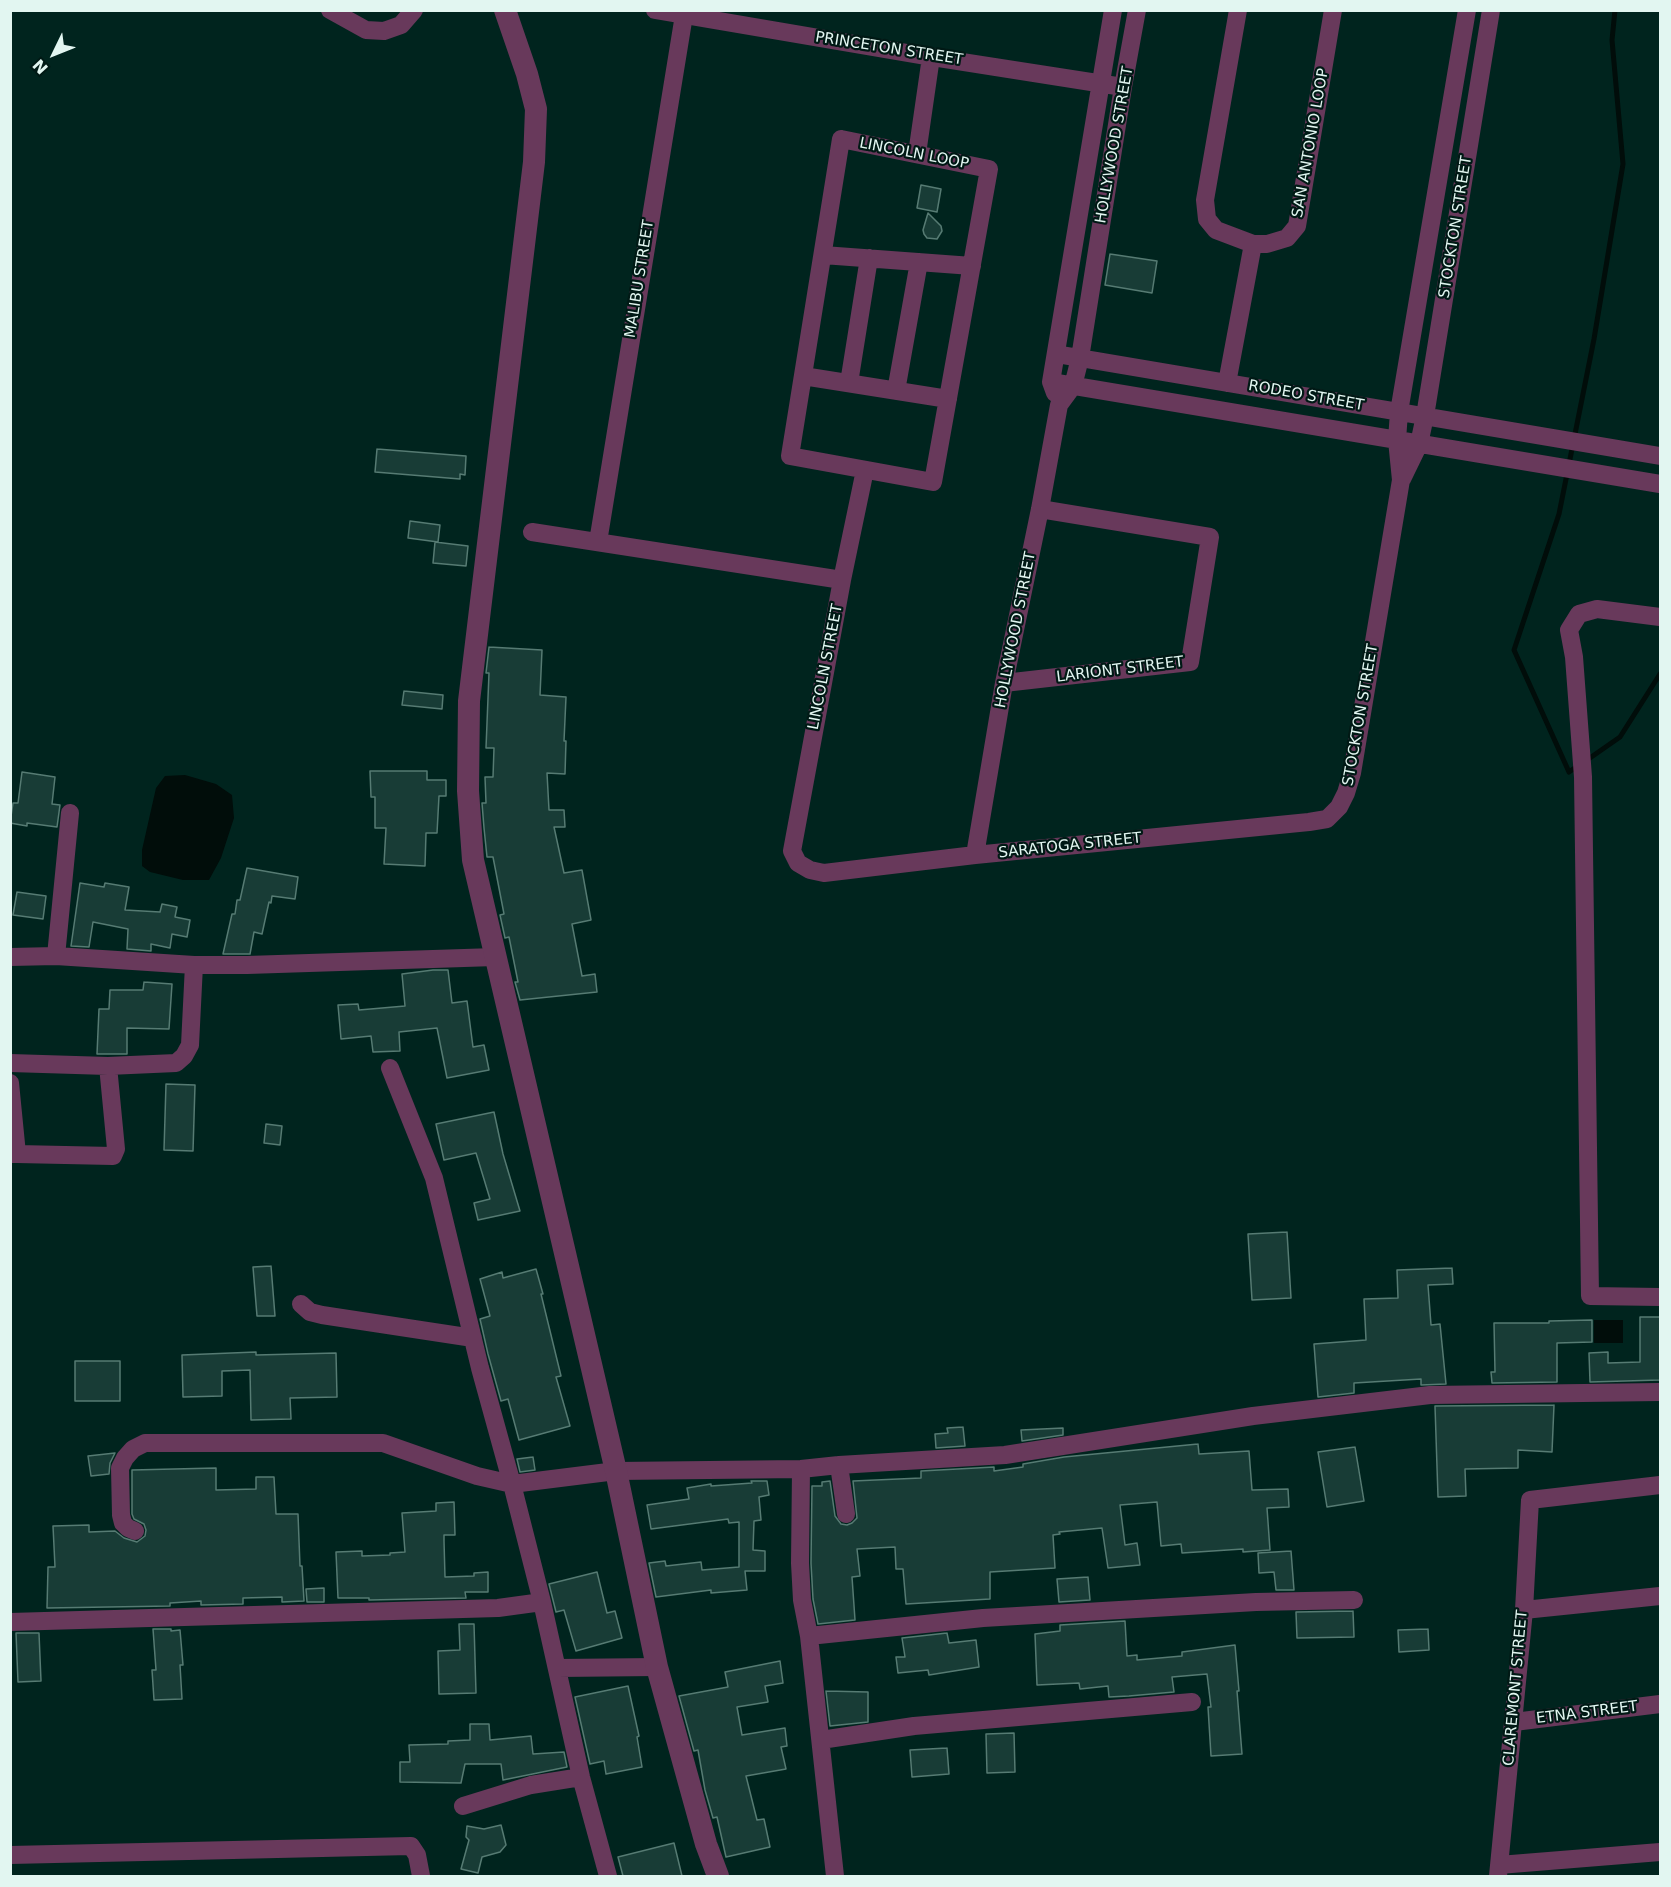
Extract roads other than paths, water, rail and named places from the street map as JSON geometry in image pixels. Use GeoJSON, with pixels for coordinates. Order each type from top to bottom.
{"type":"FeatureCollection","features":[{"type":"Feature","properties":{"kind":"street"},"geometry":{"type":"LineString","coordinates":[[330,10],[366,30],[384,31],[401,26],[414,10]]}},
{"type":"Feature","properties":{"kind":"street"},"geometry":{"type":"LineString","coordinates":[[505,10],[527,74],[536,109],[534,162],[468,721],[468,791],[473,860],[616,1471],[657,1667],[706,1844],[718,1876]]}},
{"type":"Feature","properties":{"kind":"street","name":"PRINCETON STREET"},"geometry":{"type":"LineString","coordinates":[[655,10],[1123,87]]}},
{"type":"Feature","properties":{"kind":"street","name":"HOLLYWOOD STREET"},"geometry":{"type":"LineString","coordinates":[[1051,382],[1113,10]]}},
{"type":"Feature","properties":{"kind":"street","name":"HOLLYWOOD STREET"},"geometry":{"type":"LineString","coordinates":[[1073,386],[1080,358],[1137,10]]}},
{"type":"Feature","properties":{"kind":"street","name":"SAN ANTONIO LOOP"},"geometry":{"type":"LineString","coordinates":[[1238,10],[1205,200],[1207,219],[1216,230],[1253,244],[1267,244],[1287,238],[1297,226],[1333,10]]}},
{"type":"Feature","properties":{"kind":"street","name":"STOCKTON STREET"},"geometry":{"type":"LineString","coordinates":[[1339,807],[1353,774],[1401,480],[1397,440],[1400,412],[1467,10]]}},
{"type":"Feature","properties":{"kind":"street","name":"STOCKTON STREET"},"geometry":{"type":"LineString","coordinates":[[1401,480],[1419,444],[1425,416],[1491,10]]}},
{"type":"Feature","properties":{"kind":"street","name":"MALIBU STREET"},"geometry":{"type":"LineString","coordinates":[[598,543],[684,15]]}},
{"type":"Feature","properties":{"kind":"street"},"geometry":{"type":"LineString","coordinates":[[917,154],[932,57]]}},
{"type":"Feature","properties":{"kind":"street","name":"LINCOLN LOOP"},"geometry":{"type":"LineString","coordinates":[[841,139],[917,154],[989,169],[933,482],[790,456],[841,139]]}},
{"type":"Feature","properties":{"kind":"street"},"geometry":{"type":"LineString","coordinates":[[1227,383],[1253,244]]}},
{"type":"Feature","properties":{"kind":"street"},"geometry":{"type":"LineString","coordinates":[[823,255],[972,266]]}},
{"type":"Feature","properties":{"kind":"street"},"geometry":{"type":"LineString","coordinates":[[849,383],[869,258]]}},
{"type":"Feature","properties":{"kind":"street"},"geometry":{"type":"LineString","coordinates":[[896,391],[919,262]]}},
{"type":"Feature","properties":{"kind":"street","name":"RODEO STREET"},"geometry":{"type":"LineString","coordinates":[[1056,354],[1660,456]]}},
{"type":"Feature","properties":{"kind":"street"},"geometry":{"type":"LineString","coordinates":[[803,376],[948,399]]}},
{"type":"Feature","properties":{"kind":"street"},"geometry":{"type":"LineString","coordinates":[[1051,382],[1059,405]]}},
{"type":"Feature","properties":{"kind":"street","name":"RODEO STREET"},"geometry":{"type":"LineString","coordinates":[[1051,382],[1660,484]]}},
{"type":"Feature","properties":{"kind":"street"},"geometry":{"type":"LineString","coordinates":[[1059,405],[1073,386]]}},
{"type":"Feature","properties":{"kind":"street","name":"HOLLYWOOD STREET"},"geometry":{"type":"LineString","coordinates":[[975,855],[1004,683],[1059,405]]}},
{"type":"Feature","properties":{"kind":"street","name":"LINCOLN STREET"},"geometry":{"type":"LineString","coordinates":[[798,863],[792,851],[842,580],[865,471]]}},
{"type":"Feature","properties":{"kind":"street","name":"LARIONT STREET"},"geometry":{"type":"LineString","coordinates":[[1004,683],[1190,662],[1210,537],[1040,509]]}},
{"type":"Feature","properties":{"kind":"street"},"geometry":{"type":"LineString","coordinates":[[532,532],[842,580]]}},
{"type":"Feature","properties":{"kind":"street"},"geometry":{"type":"LineString","coordinates":[[1660,617],[1597,609],[1579,614],[1569,630],[1574,657],[1583,777],[1590,1296],[1660,1297]]}},
{"type":"Feature","properties":{"kind":"street","name":"SARATOGA STREET"},"geometry":{"type":"LineString","coordinates":[[798,863],[810,870],[824,873],[975,855],[1308,822],[1327,819],[1339,807]]}},
{"type":"Feature","properties":{"kind":"street"},"geometry":{"type":"LineString","coordinates":[[56,956],[70,813]]}},
{"type":"Feature","properties":{"kind":"street"},"geometry":{"type":"LineString","coordinates":[[10,957],[56,956],[194,965],[247,965],[495,957]]}},
{"type":"Feature","properties":{"kind":"street"},"geometry":{"type":"LineString","coordinates":[[10,1062],[108,1066],[176,1063],[184,1056],[190,1045],[194,965]]}},
{"type":"Feature","properties":{"kind":"street"},"geometry":{"type":"LineString","coordinates":[[10,1083],[14,1154],[113,1156],[116,1149],[108,1066]]}},
{"type":"Feature","properties":{"kind":"street"},"geometry":{"type":"LineString","coordinates":[[390,1068],[434,1178],[542,1602],[581,1777],[608,1876]]}},
{"type":"Feature","properties":{"kind":"street"},"geometry":{"type":"LineString","coordinates":[[301,1304],[310,1312],[322,1315],[473,1338]]}},
{"type":"Feature","properties":{"kind":"street"},"geometry":{"type":"LineString","coordinates":[[135,1530],[123,1523],[120,1468],[133,1449],[145,1443],[383,1443],[477,1476],[512,1484],[616,1471],[801,1469],[1005,1455],[1253,1416],[1430,1395],[1660,1392]]}},
{"type":"Feature","properties":{"kind":"street"},"geometry":{"type":"LineString","coordinates":[[839,1465],[846,1514]]}},
{"type":"Feature","properties":{"kind":"street"},"geometry":{"type":"LineString","coordinates":[[801,1469],[802,1600],[809,1635],[836,1876]]}},
{"type":"Feature","properties":{"kind":"street","name":"CLAREMONT STREET"},"geometry":{"type":"LineString","coordinates":[[1498,1871],[1524,1610],[1530,1500],[1660,1485]]}},
{"type":"Feature","properties":{"kind":"street"},"geometry":{"type":"LineString","coordinates":[[1524,1610],[1660,1596]]}},
{"type":"Feature","properties":{"kind":"street"},"geometry":{"type":"LineString","coordinates":[[809,1635],[983,1618],[1256,1602],[1354,1600]]}},
{"type":"Feature","properties":{"kind":"street"},"geometry":{"type":"LineString","coordinates":[[10,1622],[498,1608],[542,1602]]}},
{"type":"Feature","properties":{"kind":"street"},"geometry":{"type":"LineString","coordinates":[[557,1668],[657,1667]]}},
{"type":"Feature","properties":{"kind":"street"},"geometry":{"type":"LineString","coordinates":[[821,1740],[914,1726],[1192,1701]]}},
{"type":"Feature","properties":{"kind":"street","name":"ETNA STREET"},"geometry":{"type":"LineString","coordinates":[[1514,1722],[1660,1704]]}},
{"type":"Feature","properties":{"kind":"street"},"geometry":{"type":"LineString","coordinates":[[463,1806],[531,1785],[581,1777]]}},
{"type":"Feature","properties":{"kind":"street"},"geometry":{"type":"LineString","coordinates":[[10,1855],[411,1846],[417,1856],[421,1876]]}},
{"type":"Feature","properties":{"kind":"street"},"geometry":{"type":"LineString","coordinates":[[1498,1871],[1660,1852]]}},
{"type":"Feature","properties":{"kind":"waterway"},"geometry":{"type":"LineString","coordinates":[[1579,765],[1569,772],[1514,650],[1559,514],[1594,339],[1623,164],[1612,40],[1615,10]]}},
{"type":"Feature","properties":{"kind":"waterway"},"geometry":{"type":"LineString","coordinates":[[1587,760],[1620,737],[1660,674]]}}]}
